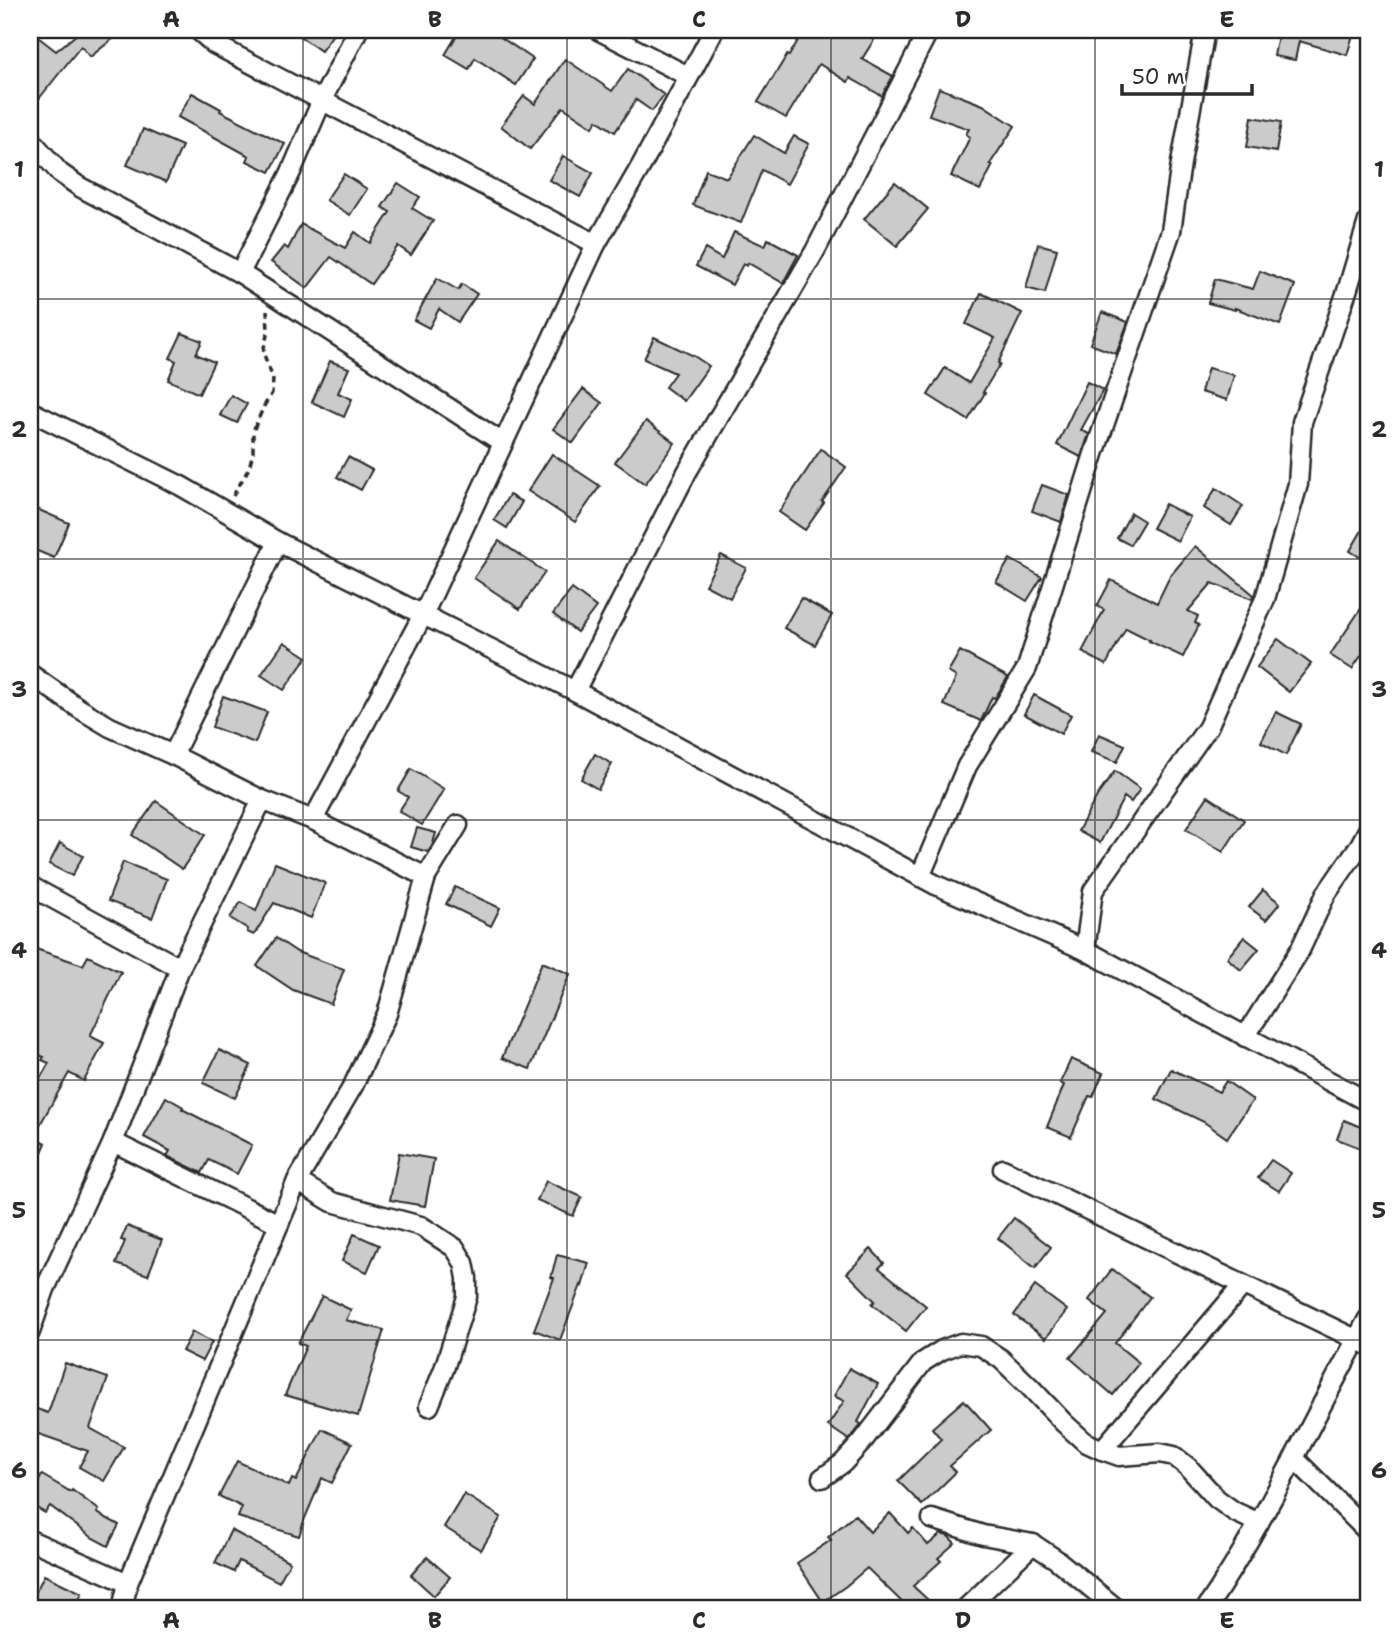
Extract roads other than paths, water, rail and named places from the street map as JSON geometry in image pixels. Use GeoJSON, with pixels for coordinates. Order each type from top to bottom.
{"type":"FeatureCollection","features":[{"type":"Feature","properties":{"kind":"street"},"geometry":{"type":"LineString","coordinates":[[198,30],[214,44],[596,244]]}},
{"type":"Feature","properties":{"kind":"street"},"geometry":{"type":"LineString","coordinates":[[240,273],[358,30]]}},
{"type":"Feature","properties":{"kind":"street"},"geometry":{"type":"LineString","coordinates":[[598,30],[688,76]]}},
{"type":"Feature","properties":{"kind":"street"},"geometry":{"type":"LineString","coordinates":[[313,820],[424,613],[596,244],[714,30]]}},
{"type":"Feature","properties":{"kind":"street"},"geometry":{"type":"LineString","coordinates":[[575,691],[687,471],[815,251],[929,30]]}},
{"type":"Feature","properties":{"kind":"street"},"geometry":{"type":"LineString","coordinates":[[920,877],[967,766],[1027,668],[1094,454],[1171,231],[1205,30]]}},
{"type":"Feature","properties":{"kind":"street"},"geometry":{"type":"LineString","coordinates":[[30,139],[60,173],[80,187],[240,273],[503,443]]}},
{"type":"Feature","properties":{"kind":"street"},"geometry":{"type":"LineString","coordinates":[[1085,950],[1093,891],[1208,727],[1265,599],[1298,484],[1302,422],[1368,221]]}},
{"type":"Feature","properties":{"kind":"street"},"geometry":{"type":"LineString","coordinates":[[30,411],[181,486],[278,542],[575,691],[936,886],[1085,950],[1368,1102]]}},
{"type":"Feature","properties":{"kind":"street"},"geometry":{"type":"LineString","coordinates":[[173,755],[278,542]]}},
{"type":"Feature","properties":{"kind":"street"},"geometry":{"type":"LineString","coordinates":[[30,674],[110,727],[262,800],[313,820],[426,877]]}},
{"type":"Feature","properties":{"kind":"street"},"geometry":{"type":"LineString","coordinates":[[30,1332],[38,1285],[113,1142],[180,968],[262,800]]}},
{"type":"Feature","properties":{"kind":"street"},"geometry":{"type":"LineString","coordinates":[[122,1609],[128,1583],[297,1181],[353,1086],[387,1014],[426,877],[458,825]]}},
{"type":"Feature","properties":{"kind":"street"},"geometry":{"type":"LineString","coordinates":[[1245,1037],[1300,950],[1326,894],[1366,842]]}},
{"type":"Feature","properties":{"kind":"street"},"geometry":{"type":"LineString","coordinates":[[31,891],[180,968]]}},
{"type":"Feature","properties":{"kind":"street"},"geometry":{"type":"LineString","coordinates":[[113,1142],[279,1224]]}},
{"type":"Feature","properties":{"kind":"street"},"geometry":{"type":"LineString","coordinates":[[1003,1169],[1363,1342]]}},
{"type":"Feature","properties":{"kind":"street"},"geometry":{"type":"LineString","coordinates":[[297,1181],[332,1202],[421,1226],[455,1248],[464,1263],[467,1297],[429,1406]]}},
{"type":"Feature","properties":{"kind":"street"},"geometry":{"type":"LineString","coordinates":[[1102,1450],[1243,1285]]}},
{"type":"Feature","properties":{"kind":"street"},"geometry":{"type":"LineString","coordinates":[[1206,1609],[1227,1579],[1294,1458],[1363,1342],[1368,1319]]}},
{"type":"Feature","properties":{"kind":"street"},"geometry":{"type":"LineString","coordinates":[[822,1478],[843,1463],[862,1443],[923,1362],[942,1350],[961,1343],[982,1346],[1001,1359],[1085,1442],[1119,1456],[1160,1453],[1174,1456],[1188,1467],[1217,1499],[1235,1512],[1259,1523]]}},
{"type":"Feature","properties":{"kind":"street"},"geometry":{"type":"LineString","coordinates":[[1294,1458],[1368,1532]]}},
{"type":"Feature","properties":{"kind":"street"},"geometry":{"type":"LineString","coordinates":[[932,1520],[983,1535],[1033,1544],[1057,1559],[1117,1609]]}},
{"type":"Feature","properties":{"kind":"street"},"geometry":{"type":"LineString","coordinates":[[30,1540],[128,1583]]}},
{"type":"Feature","properties":{"kind":"street"},"geometry":{"type":"LineString","coordinates":[[965,1609],[1033,1544]]}}]}
